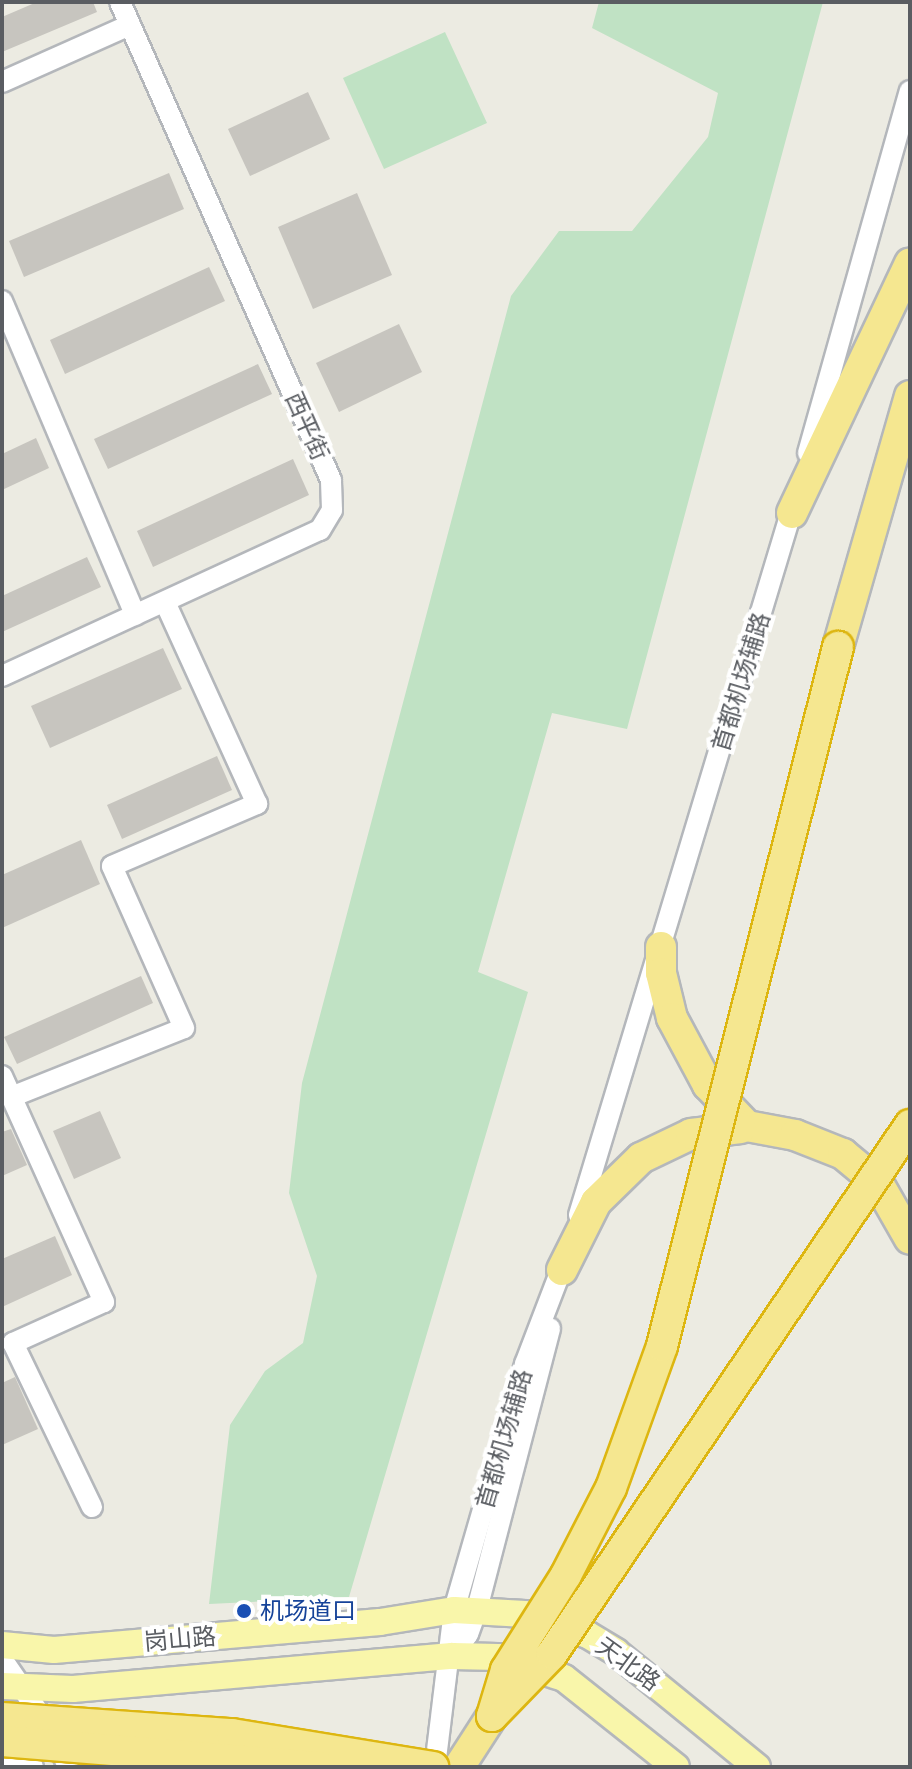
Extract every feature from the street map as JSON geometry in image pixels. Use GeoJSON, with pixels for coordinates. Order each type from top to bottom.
{"type":"FeatureCollection","features":[{"type":"Feature","properties":{"kind":"highway"},"geometry":{"type":"LineString","coordinates":[[792,513],[910,263]]}},
{"type":"Feature","properties":{"kind":"highway"},"geometry":{"type":"LineString","coordinates":[[492,1716],[506,1670],[566,1575],[611,1488],[662,1346],[838,647],[910,396]]}},
{"type":"Feature","properties":{"kind":"highway"},"geometry":{"type":"LineString","coordinates":[[661,947],[664,990],[683,1046],[696,1071],[747,1126]]}},
{"type":"Feature","properties":{"kind":"highway"},"geometry":{"type":"LineString","coordinates":[[459,1767],[492,1716],[552,1654],[910,1125]]}},
{"type":"Feature","properties":{"kind":"highway"},"geometry":{"type":"LineString","coordinates":[[562,1270],[596,1202],[641,1158],[691,1134],[747,1126],[795,1135],[843,1154],[878,1183],[910,1239]]}},
{"type":"Feature","properties":{"kind":"highway"},"geometry":{"type":"LineString","coordinates":[[2,1718],[232,1734],[434,1767]]}},
{"type":"Feature","properties":{"kind":"highway"},"geometry":{"type":"LineString","coordinates":[[2,1741],[320,1767]]}},
{"type":"Feature","properties":{"kind":"main road","name":"岗山路"},"geometry":{"type":"LineString","coordinates":[[2,1645],[54,1650],[380,1622],[465,1610]]}},
{"type":"Feature","properties":{"kind":"main road","name":"天北路"},"geometry":{"type":"LineString","coordinates":[[465,1610],[525,1614],[588,1635],[649,1676],[757,1767]]}},
{"type":"Feature","properties":{"kind":"main road","name":"岗山路"},"geometry":{"type":"LineString","coordinates":[[12,1686],[73,1689],[452,1656]]}},
{"type":"Feature","properties":{"kind":"main road","name":"天北路"},"geometry":{"type":"LineString","coordinates":[[452,1656],[498,1657],[544,1669],[584,1693],[665,1762]]}},
{"type":"Feature","properties":{"kind":"street","name":"西平街"},"geometry":{"type":"LineString","coordinates":[[2,676],[320,530],[332,510],[331,480],[120,2]]}},
{"type":"Feature","properties":{"kind":"street"},"geometry":{"type":"LineString","coordinates":[[2,82],[130,25]]}},
{"type":"Feature","properties":{"kind":"street","name":"首都机场辅路"},"geometry":{"type":"LineString","coordinates":[[452,1656],[468,1634],[465,1610],[542,1367],[562,1270],[792,513],[910,91]]}},
{"type":"Feature","properties":{"kind":"street"},"geometry":{"type":"LineString","coordinates":[[2,301],[135,615]]}},
{"type":"Feature","properties":{"kind":"street"},"geometry":{"type":"LineString","coordinates":[[11,1097],[184,1028],[112,866],[257,804],[165,602]]}},
{"type":"Feature","properties":{"kind":"street"},"geometry":{"type":"LineString","coordinates":[[2,1076],[104,1302],[13,1343],[92,1507]]}},
{"type":"Feature","properties":{"kind":"street"},"geometry":{"type":"LineString","coordinates":[[434,1767],[452,1656]]}},
{"type":"Feature","properties":{"kind":"street"},"geometry":{"type":"LineString","coordinates":[[2,1659],[12,1686],[53,1733],[68,1767]]}},
{"type":"Feature","properties":{"kind":"street"},"geometry":{"type":"LineString","coordinates":[[2,1706],[33,1767]]}},
{"type":"Feature","properties":{"kind":"street"},"geometry":{"type":"LineString","coordinates":[[2,1763],[15,1767]]}},
{"type":"Feature","properties":{"kind":"green space"},"geometry":{"type":"Polygon","coordinates":[[[599,2],[823,2],[627,729],[552,713],[478,972],[528,992],[349,1597],[209,1604],[230,1425],[265,1371],[303,1343],[317,1276],[289,1193],[302,1083],[511,296],[559,231],[632,231],[708,137],[718,93],[592,28],[599,2]]]}},
{"type":"Feature","properties":{"kind":"green space"},"geometry":{"type":"Polygon","coordinates":[[[445,32],[487,123],[384,169],[343,78],[445,32]]]}},
{"type":"Feature","properties":{"kind":"building"},"geometry":{"type":"Polygon","coordinates":[[[37,2],[93,2],[97,12],[2,52],[2,17],[37,2]]]}},
{"type":"Feature","properties":{"kind":"building"},"geometry":{"type":"Polygon","coordinates":[[[308,92],[330,139],[250,176],[228,129],[308,92]]]}},
{"type":"Feature","properties":{"kind":"building"},"geometry":{"type":"Polygon","coordinates":[[[169,173],[184,209],[24,277],[9,241],[169,173]]]}},
{"type":"Feature","properties":{"kind":"building"},"geometry":{"type":"Polygon","coordinates":[[[357,193],[392,275],[313,309],[278,227],[357,193]]]}},
{"type":"Feature","properties":{"kind":"building"},"geometry":{"type":"Polygon","coordinates":[[[209,267],[225,301],[65,374],[50,340],[209,267]]]}},
{"type":"Feature","properties":{"kind":"building"},"geometry":{"type":"Polygon","coordinates":[[[399,324],[422,372],[339,412],[316,363],[399,324]]]}},
{"type":"Feature","properties":{"kind":"building"},"geometry":{"type":"Polygon","coordinates":[[[258,364],[272,394],[108,469],[94,439],[258,364]]]}},
{"type":"Feature","properties":{"kind":"building"},"geometry":{"type":"Polygon","coordinates":[[[36,438],[49,468],[2,490],[2,454],[36,438]]]}},
{"type":"Feature","properties":{"kind":"building"},"geometry":{"type":"Polygon","coordinates":[[[293,459],[309,495],[153,567],[137,531],[293,459]]]}},
{"type":"Feature","properties":{"kind":"building"},"geometry":{"type":"Polygon","coordinates":[[[87,557],[101,587],[2,632],[2,596],[87,557]]]}},
{"type":"Feature","properties":{"kind":"building"},"geometry":{"type":"Polygon","coordinates":[[[163,648],[182,689],[50,748],[31,706],[163,648]]]}},
{"type":"Feature","properties":{"kind":"building"},"geometry":{"type":"Polygon","coordinates":[[[217,756],[232,790],[122,839],[107,805],[217,756]]]}},
{"type":"Feature","properties":{"kind":"building"},"geometry":{"type":"Polygon","coordinates":[[[81,840],[100,884],[2,928],[2,875],[81,840]]]}},
{"type":"Feature","properties":{"kind":"building"},"geometry":{"type":"Polygon","coordinates":[[[141,976],[153,1003],[17,1064],[4,1037],[141,976]]]}},
{"type":"Feature","properties":{"kind":"building"},"geometry":{"type":"Polygon","coordinates":[[[100,1111],[121,1158],[74,1179],[53,1131],[100,1111]]]}},
{"type":"Feature","properties":{"kind":"building"},"geometry":{"type":"Polygon","coordinates":[[[11,1129],[27,1165],[2,1176],[2,1132],[11,1129]]]}},
{"type":"Feature","properties":{"kind":"building"},"geometry":{"type":"Polygon","coordinates":[[[55,1236],[72,1275],[2,1307],[2,1259],[55,1236]]]}},
{"type":"Feature","properties":{"kind":"building"},"geometry":{"type":"Polygon","coordinates":[[[15,1377],[38,1429],[2,1445],[2,1383],[15,1377]]]}},
{"type":"Feature","properties":{"kind":"place","name":"机场道口"},"geometry":{"type":"Point","coordinates":[244,1611]}}]}
